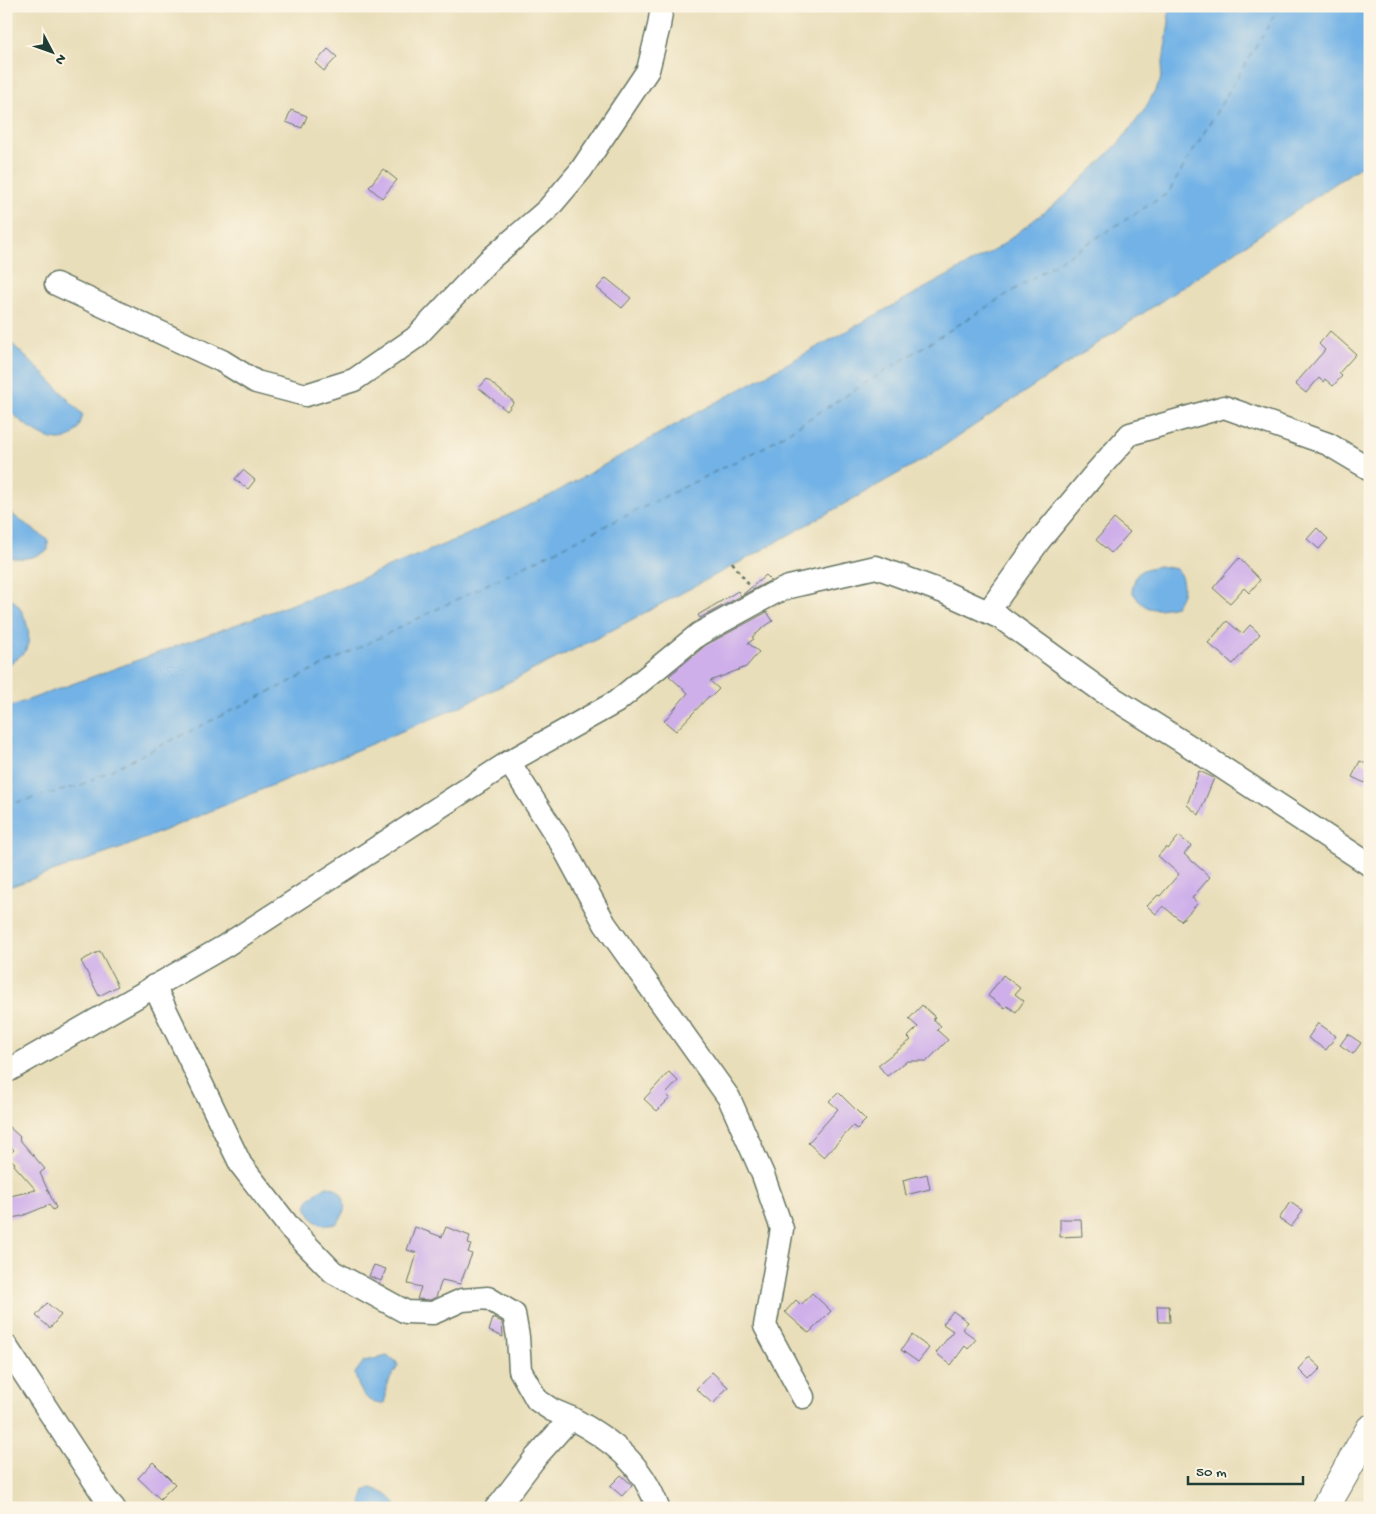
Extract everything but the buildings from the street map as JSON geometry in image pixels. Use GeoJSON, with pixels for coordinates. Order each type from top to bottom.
{"type":"FeatureCollection","features":[{"type":"Feature","properties":{"kind":"main road"},"geometry":{"type":"LineString","coordinates":[[1325,1508],[1370,1429]]}},
{"type":"Feature","properties":{"kind":"street"},"geometry":{"type":"LineString","coordinates":[[56,284],[222,361],[256,382],[306,395],[354,380],[415,338],[488,261],[547,210],[581,170],[648,70],[662,6]]}},
{"type":"Feature","properties":{"kind":"street"},"geometry":{"type":"LineString","coordinates":[[988,612],[1039,541],[1130,434],[1224,407],[1328,444],[1370,469]]}},
{"type":"Feature","properties":{"kind":"street"},"geometry":{"type":"LineString","coordinates":[[6,1072],[225,946],[509,762],[616,702],[699,634],[789,587],[876,567],[946,593],[1001,618],[1102,691],[1370,865]]}},
{"type":"Feature","properties":{"kind":"street"},"geometry":{"type":"LineString","coordinates":[[509,762],[561,843],[605,924],[729,1098],[762,1175],[782,1229],[765,1326],[802,1398]]}},
{"type":"Feature","properties":{"kind":"street"},"geometry":{"type":"LineString","coordinates":[[154,986],[241,1165],[290,1228],[333,1272],[406,1312],[433,1313],[462,1300],[488,1298],[514,1314],[520,1370],[537,1400],[552,1410],[572,1418],[598,1433],[631,1460],[655,1499],[658,1508]]}},
{"type":"Feature","properties":{"kind":"street"},"geometry":{"type":"LineString","coordinates":[[6,1346],[106,1499],[114,1508]]}},
{"type":"Feature","properties":{"kind":"street"},"geometry":{"type":"LineString","coordinates":[[496,1508],[536,1458],[572,1418]]}},
{"type":"Feature","properties":{"kind":"path"},"geometry":{"type":"LineString","coordinates":[[732,562],[760,601]]}},
{"type":"Feature","properties":{"kind":"water"},"geometry":{"type":"Polygon","coordinates":[[[1168,6],[1370,6],[1370,160],[924,459],[755,554],[601,636],[455,709],[122,848],[6,888],[6,708],[342,586],[460,538],[551,495],[998,248],[1065,196],[1119,143],[1143,112],[1160,82],[1169,22],[1168,6]]]}},
{"type":"Feature","properties":{"kind":"water"},"geometry":{"type":"Polygon","coordinates":[[[6,338],[83,415],[77,430],[69,437],[60,440],[50,439],[30,428],[6,408],[6,338]]]}},
{"type":"Feature","properties":{"kind":"water"},"geometry":{"type":"Polygon","coordinates":[[[6,510],[48,540],[48,550],[28,558],[6,556],[6,510]]]}},
{"type":"Feature","properties":{"kind":"water"},"geometry":{"type":"Polygon","coordinates":[[[1159,566],[1177,569],[1180,574],[1183,588],[1176,606],[1161,609],[1150,608],[1141,603],[1132,591],[1135,579],[1140,572],[1159,566]]]}},
{"type":"Feature","properties":{"kind":"water"},"geometry":{"type":"Polygon","coordinates":[[[6,596],[18,605],[22,612],[26,620],[29,637],[25,651],[6,666],[6,596]]]}},
{"type":"Feature","properties":{"kind":"water"},"geometry":{"type":"Polygon","coordinates":[[[327,1186],[340,1192],[345,1205],[341,1218],[336,1224],[330,1225],[317,1222],[311,1216],[306,1206],[307,1202],[317,1192],[327,1186]]]}},
{"type":"Feature","properties":{"kind":"water"},"geometry":{"type":"Polygon","coordinates":[[[387,1356],[396,1361],[398,1366],[386,1386],[384,1403],[373,1402],[364,1395],[355,1373],[364,1361],[387,1356]]]}},
{"type":"Feature","properties":{"kind":"water"},"geometry":{"type":"Polygon","coordinates":[[[371,1488],[387,1495],[393,1500],[397,1508],[363,1508],[361,1503],[365,1490],[371,1488]]]}},
{"type":"Feature","properties":{"kind":"ferry route"},"geometry":{"type":"LineString","coordinates":[[6,805],[79,786],[761,449],[1168,193],[1280,6]]}}]}
